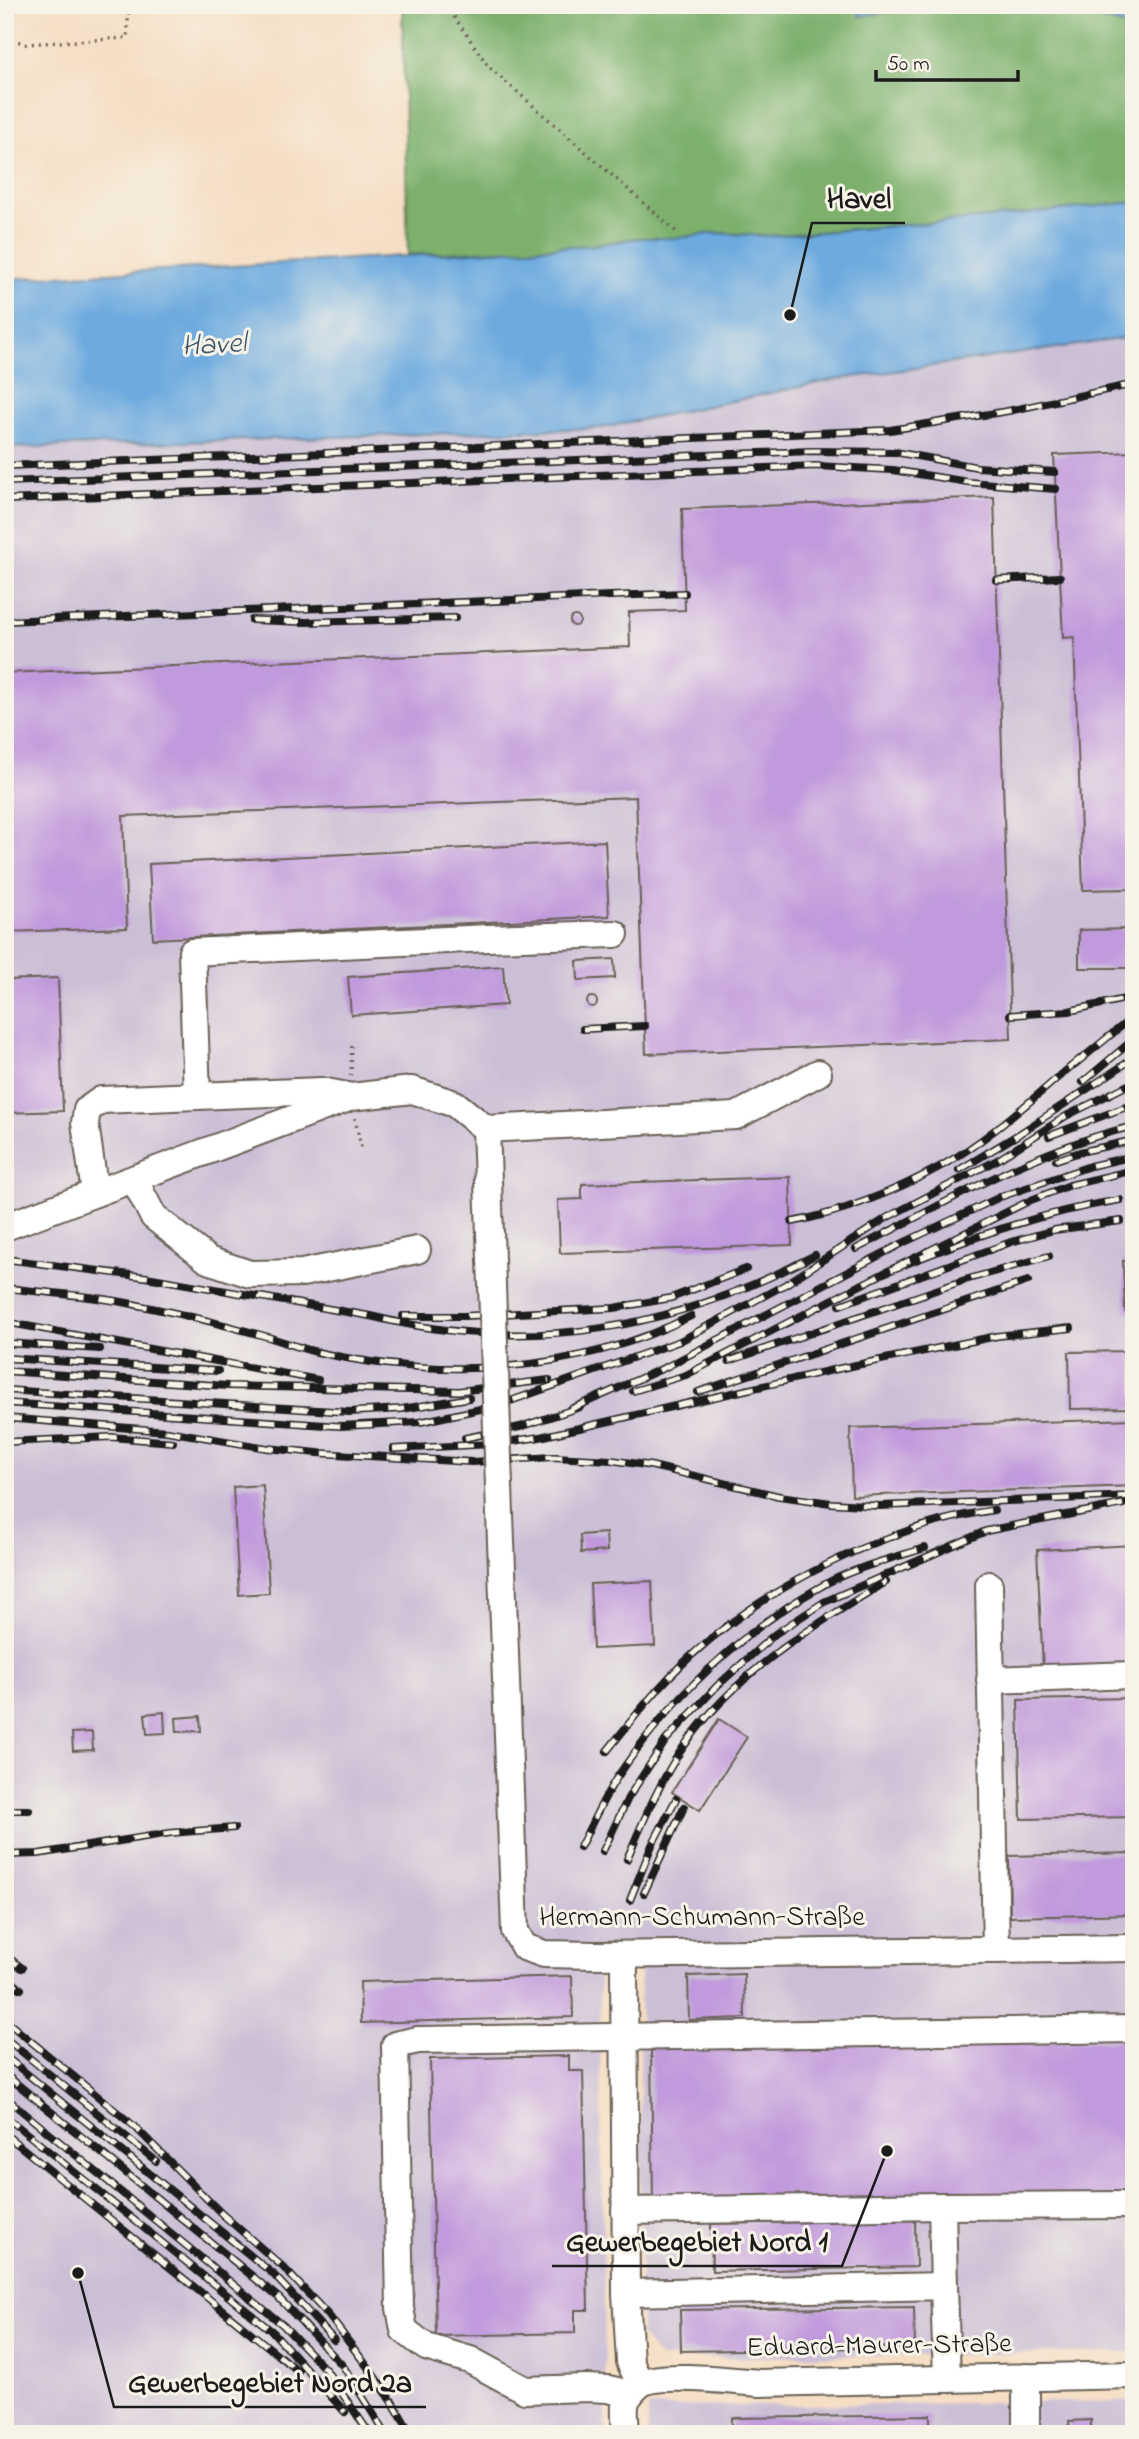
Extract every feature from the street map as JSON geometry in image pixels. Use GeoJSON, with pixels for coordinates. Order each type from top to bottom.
{"type":"FeatureCollection","features":[{"type":"Feature","properties":{"kind":"street"},"geometry":{"type":"LineString","coordinates":[[197,1096],[192,952],[488,937],[615,934]]}},
{"type":"Feature","properties":{"kind":"street"},"geometry":{"type":"LineString","coordinates":[[5,1227],[351,1097],[412,1090],[455,1104],[486,1129],[736,1116],[818,1073]]}},
{"type":"Feature","properties":{"kind":"street"},"geometry":{"type":"LineString","coordinates":[[95,1193],[85,1124],[87,1110],[101,1100],[321,1091],[351,1097]]}},
{"type":"Feature","properties":{"kind":"street","name":"Hermann-Schumann-Straße"},"geometry":{"type":"LineString","coordinates":[[486,1129],[515,1931],[524,1947],[544,1954],[596,1955],[1134,1948]]}},
{"type":"Feature","properties":{"kind":"street"},"geometry":{"type":"LineString","coordinates":[[134,1179],[153,1216],[208,1260],[250,1274],[302,1273],[417,1251]]}},
{"type":"Feature","properties":{"kind":"street"},"geometry":{"type":"LineString","coordinates":[[989,1585],[996,1950]]}},
{"type":"Feature","properties":{"kind":"street"},"geometry":{"type":"LineString","coordinates":[[990,1681],[1134,1675]]}},
{"type":"Feature","properties":{"kind":"street"},"geometry":{"type":"LineString","coordinates":[[624,1969],[626,2293],[630,2362],[635,2389],[626,2402],[626,2434]]}},
{"type":"Feature","properties":{"kind":"street"},"geometry":{"type":"LineString","coordinates":[[623,2035],[1134,2029]]}},
{"type":"Feature","properties":{"kind":"street","name":"Eduard-Maurer-Straße"},"geometry":{"type":"LineString","coordinates":[[623,2035],[418,2040],[395,2045],[400,2308],[404,2330],[426,2347],[470,2360],[525,2390],[635,2389],[662,2379],[758,2382],[1134,2375]]}},
{"type":"Feature","properties":{"kind":"street"},"geometry":{"type":"LineString","coordinates":[[625,2211],[1134,2205]]}},
{"type":"Feature","properties":{"kind":"street"},"geometry":{"type":"LineString","coordinates":[[942,2206],[947,2379]]}},
{"type":"Feature","properties":{"kind":"street"},"geometry":{"type":"LineString","coordinates":[[626,2293],[944,2286]]}},
{"type":"Feature","properties":{"kind":"street"},"geometry":{"type":"LineString","coordinates":[[1026,2377],[1027,2434]]}},
{"type":"Feature","properties":{"kind":"path"},"geometry":{"type":"LineString","coordinates":[[5,37],[26,44],[127,38],[129,5]]}},
{"type":"Feature","properties":{"kind":"path"},"geometry":{"type":"LineString","coordinates":[[446,5],[489,67],[679,234]]}},
{"type":"Feature","properties":{"kind":"shaded area"},"geometry":{"type":"Polygon","coordinates":[[[1134,337],[1134,2352],[660,2358],[641,2336],[640,1965],[599,1966],[606,2434],[5,2434],[5,448],[602,428],[833,380],[1134,337]]]}},
{"type":"Feature","properties":{"kind":"shaded area"},"geometry":{"type":"Polygon","coordinates":[[[1134,2401],[1134,2434],[648,2434],[648,2407],[1134,2401]]]}},
{"type":"Feature","properties":{"kind":"green space"},"geometry":{"type":"Polygon","coordinates":[[[402,5],[861,5],[860,16],[933,5],[1047,5],[1134,28],[1134,202],[979,219],[770,236],[716,233],[676,238],[639,238],[593,245],[408,255],[402,5]]]}},
{"type":"Feature","properties":{"kind":"water"},"geometry":{"type":"Polygon","coordinates":[[[861,5],[933,5],[859,16],[861,5]]]}},
{"type":"Feature","properties":{"kind":"water"},"geometry":{"type":"Polygon","coordinates":[[[1047,5],[1134,5],[1134,28],[1047,5]]]}},
{"type":"Feature","properties":{"kind":"water"},"geometry":{"type":"Polygon","coordinates":[[[1134,202],[1134,337],[833,380],[602,428],[5,448],[5,279],[593,245],[639,238],[676,238],[716,233],[770,236],[979,219],[1134,202]]]}},
{"type":"Feature","properties":{"kind":"building"},"geometry":{"type":"Polygon","coordinates":[[[1134,452],[1134,889],[1083,890],[1074,637],[1063,638],[1054,455],[1134,452]]]}},
{"type":"Feature","properties":{"kind":"building"},"geometry":{"type":"Polygon","coordinates":[[[994,497],[1011,1039],[646,1054],[636,797],[123,816],[127,928],[5,932],[5,673],[630,647],[629,612],[685,610],[682,509],[994,497]]]}},
{"type":"Feature","properties":{"kind":"building"},"geometry":{"type":"Polygon","coordinates":[[[575,616],[579,617],[579,625],[575,626],[571,625],[570,621],[571,617],[575,616]]]}},
{"type":"Feature","properties":{"kind":"building"},"geometry":{"type":"Polygon","coordinates":[[[605,841],[609,916],[153,939],[149,864],[605,841]]]}},
{"type":"Feature","properties":{"kind":"building"},"geometry":{"type":"Polygon","coordinates":[[[1134,929],[1134,968],[1079,968],[1079,930],[1134,929]]]}},
{"type":"Feature","properties":{"kind":"building"},"geometry":{"type":"Polygon","coordinates":[[[614,959],[615,978],[578,980],[577,961],[614,959]]]}},
{"type":"Feature","properties":{"kind":"building"},"geometry":{"type":"Polygon","coordinates":[[[503,966],[506,1005],[351,1015],[348,977],[503,966]]]}},
{"type":"Feature","properties":{"kind":"building"},"geometry":{"type":"Polygon","coordinates":[[[58,978],[63,1111],[5,1113],[5,980],[58,978]]]}},
{"type":"Feature","properties":{"kind":"building"},"geometry":{"type":"Polygon","coordinates":[[[592,997],[596,998],[596,1006],[592,1007],[588,1006],[587,1002],[588,998],[592,997]]]}},
{"type":"Feature","properties":{"kind":"building"},"geometry":{"type":"Polygon","coordinates":[[[790,1177],[792,1245],[560,1253],[558,1200],[582,1199],[582,1184],[790,1177]]]}},
{"type":"Feature","properties":{"kind":"building"},"geometry":{"type":"Polygon","coordinates":[[[1123,1261],[1134,1261],[1134,1311],[1125,1312],[1123,1261]]]}},
{"type":"Feature","properties":{"kind":"building"},"geometry":{"type":"Polygon","coordinates":[[[1134,1351],[1134,1408],[1070,1409],[1069,1352],[1134,1351]]]}},
{"type":"Feature","properties":{"kind":"building"},"geometry":{"type":"Polygon","coordinates":[[[1134,1419],[1134,1486],[852,1496],[850,1428],[1134,1419]]]}},
{"type":"Feature","properties":{"kind":"building"},"geometry":{"type":"Polygon","coordinates":[[[263,1485],[269,1593],[239,1595],[233,1487],[263,1485]]]}},
{"type":"Feature","properties":{"kind":"building"},"geometry":{"type":"Polygon","coordinates":[[[606,1533],[607,1551],[581,1553],[580,1535],[606,1533]]]}},
{"type":"Feature","properties":{"kind":"building"},"geometry":{"type":"Polygon","coordinates":[[[1134,1545],[1134,1665],[1043,1669],[1037,1550],[1134,1545]]]}},
{"type":"Feature","properties":{"kind":"building"},"geometry":{"type":"Polygon","coordinates":[[[652,1581],[655,1646],[593,1649],[590,1584],[652,1581]]]}},
{"type":"Feature","properties":{"kind":"building"},"geometry":{"type":"Polygon","coordinates":[[[1134,1698],[1134,1817],[1021,1819],[1018,1700],[1134,1698]]]}},
{"type":"Feature","properties":{"kind":"building"},"geometry":{"type":"Polygon","coordinates":[[[164,1712],[165,1733],[147,1734],[145,1714],[164,1712]]]}},
{"type":"Feature","properties":{"kind":"building"},"geometry":{"type":"Polygon","coordinates":[[[200,1716],[201,1731],[177,1732],[176,1718],[200,1716]]]}},
{"type":"Feature","properties":{"kind":"building"},"geometry":{"type":"Polygon","coordinates":[[[719,1719],[747,1737],[700,1810],[672,1792],[719,1719]]]}},
{"type":"Feature","properties":{"kind":"building"},"geometry":{"type":"Polygon","coordinates":[[[92,1732],[93,1750],[73,1751],[72,1733],[92,1732]]]}},
{"type":"Feature","properties":{"kind":"building"},"geometry":{"type":"Polygon","coordinates":[[[1134,1853],[1134,1914],[1010,1917],[1009,1856],[1134,1853]]]}},
{"type":"Feature","properties":{"kind":"building"},"geometry":{"type":"Polygon","coordinates":[[[744,1974],[745,2018],[689,2020],[688,1976],[744,1974]]]}},
{"type":"Feature","properties":{"kind":"building"},"geometry":{"type":"Polygon","coordinates":[[[572,1976],[573,2017],[361,2023],[360,1982],[572,1976]]]}},
{"type":"Feature","properties":{"kind":"building"},"geometry":{"type":"Polygon","coordinates":[[[1134,2041],[1134,2196],[653,2203],[651,2047],[1134,2041]]]}},
{"type":"Feature","properties":{"kind":"building"},"geometry":{"type":"Polygon","coordinates":[[[569,2056],[569,2071],[583,2071],[588,2310],[575,2310],[575,2333],[436,2336],[430,2059],[569,2056]]]}},
{"type":"Feature","properties":{"kind":"building"},"geometry":{"type":"Polygon","coordinates":[[[915,2220],[916,2267],[712,2271],[711,2224],[915,2220]]]}},
{"type":"Feature","properties":{"kind":"building"},"geometry":{"type":"Polygon","coordinates":[[[914,2307],[915,2347],[681,2351],[680,2310],[914,2307]]]}},
{"type":"Feature","properties":{"kind":"building"},"geometry":{"type":"Polygon","coordinates":[[[930,2415],[930,2434],[732,2434],[732,2418],[930,2415]]]}},
{"type":"Feature","properties":{"kind":"building"},"geometry":{"type":"Polygon","coordinates":[[[1091,2420],[1091,2434],[1070,2434],[1069,2421],[1091,2420]]]}},
{"type":"Feature","properties":{"kind":"building"},"geometry":{"type":"Polygon","coordinates":[[[1134,2426],[1134,2434],[1116,2434],[1115,2427],[1134,2426]]]}},
{"type":"Feature","properties":{"kind":"railway"},"geometry":{"type":"LineString","coordinates":[[5,466],[890,430],[1008,411],[1134,384]]}},
{"type":"Feature","properties":{"kind":"railway"},"geometry":{"type":"LineString","coordinates":[[5,482],[812,451],[895,452],[977,467],[1055,472]]}},
{"type":"Feature","properties":{"kind":"railway"},"geometry":{"type":"LineString","coordinates":[[5,500],[816,466],[893,470],[968,482],[1056,489]]}},
{"type":"Feature","properties":{"kind":"railway"},"geometry":{"type":"LineString","coordinates":[[996,580],[1060,577]]}},
{"type":"Feature","properties":{"kind":"railway"},"geometry":{"type":"LineString","coordinates":[[5,621],[685,593]]}},
{"type":"Feature","properties":{"kind":"railway"},"geometry":{"type":"LineString","coordinates":[[252,620],[306,622],[455,618]]}},
{"type":"Feature","properties":{"kind":"railway"},"geometry":{"type":"LineString","coordinates":[[1010,1015],[1069,1011],[1134,997]]}},
{"type":"Feature","properties":{"kind":"railway"},"geometry":{"type":"LineString","coordinates":[[1074,1065],[1134,1016]]}},
{"type":"Feature","properties":{"kind":"railway"},"geometry":{"type":"LineString","coordinates":[[583,1029],[645,1026]]}},
{"type":"Feature","properties":{"kind":"railway"},"geometry":{"type":"LineString","coordinates":[[1083,1082],[1134,1039]]}},
{"type":"Feature","properties":{"kind":"railway"},"geometry":{"type":"LineString","coordinates":[[959,1170],[1134,1058]]}},
{"type":"Feature","properties":{"kind":"railway"},"geometry":{"type":"LineString","coordinates":[[792,1222],[869,1200],[943,1165],[997,1129],[1080,1059]]}},
{"type":"Feature","properties":{"kind":"railway"},"geometry":{"type":"LineString","coordinates":[[5,1403],[340,1426],[420,1422],[499,1405],[680,1341],[786,1284],[888,1217],[999,1159],[1066,1116],[1134,1082]]}},
{"type":"Feature","properties":{"kind":"railway"},"geometry":{"type":"LineString","coordinates":[[1049,1136],[1134,1104]]}},
{"type":"Feature","properties":{"kind":"railway"},"geometry":{"type":"LineString","coordinates":[[856,1249],[1026,1163],[1061,1148],[1134,1126]]}},
{"type":"Feature","properties":{"kind":"railway"},"geometry":{"type":"LineString","coordinates":[[1056,1160],[1134,1140]]}},
{"type":"Feature","properties":{"kind":"railway"},"geometry":{"type":"LineString","coordinates":[[571,1409],[666,1367],[905,1242],[1000,1197],[1090,1166],[1134,1156]]}},
{"type":"Feature","properties":{"kind":"railway"},"geometry":{"type":"LineString","coordinates":[[1120,1200],[1030,1220],[886,1272],[1031,1200],[1070,1185],[1134,1170]]}},
{"type":"Feature","properties":{"kind":"railway"},"geometry":{"type":"LineString","coordinates":[[840,1305],[1011,1242],[1054,1230],[1121,1221]]}},
{"type":"Feature","properties":{"kind":"railway"},"geometry":{"type":"LineString","coordinates":[[5,1259],[146,1277],[429,1328],[486,1334],[543,1334],[598,1329],[653,1318],[707,1302],[761,1281],[815,1255]]}},
{"type":"Feature","properties":{"kind":"railway"},"geometry":{"type":"LineString","coordinates":[[729,1361],[965,1280],[1049,1256]]}},
{"type":"Feature","properties":{"kind":"railway"},"geometry":{"type":"LineString","coordinates":[[403,1316],[464,1316],[614,1308],[671,1298],[746,1269]]}},
{"type":"Feature","properties":{"kind":"railway"},"geometry":{"type":"LineString","coordinates":[[633,1391],[686,1375],[886,1272]]}},
{"type":"Feature","properties":{"kind":"railway"},"geometry":{"type":"LineString","coordinates":[[698,1392],[1028,1281]]}},
{"type":"Feature","properties":{"kind":"railway"},"geometry":{"type":"LineString","coordinates":[[5,1288],[74,1295],[172,1312],[317,1352],[364,1361],[460,1368],[508,1366],[602,1350],[691,1316]]}},
{"type":"Feature","properties":{"kind":"railway"},"geometry":{"type":"LineString","coordinates":[[5,1322],[318,1380]]}},
{"type":"Feature","properties":{"kind":"railway"},"geometry":{"type":"LineString","coordinates":[[393,1449],[492,1444],[540,1437],[837,1369],[997,1336],[1071,1328]]}},
{"type":"Feature","properties":{"kind":"railway"},"geometry":{"type":"LineString","coordinates":[[5,1343],[100,1349]]}},
{"type":"Feature","properties":{"kind":"railway"},"geometry":{"type":"LineString","coordinates":[[5,1358],[218,1371]]}},
{"type":"Feature","properties":{"kind":"railway"},"geometry":{"type":"LineString","coordinates":[[5,1371],[228,1386],[459,1391],[549,1380]]}},
{"type":"Feature","properties":{"kind":"railway"},"geometry":{"type":"LineString","coordinates":[[5,1390],[349,1412],[402,1409],[469,1398]]}},
{"type":"Feature","properties":{"kind":"railway"},"geometry":{"type":"LineString","coordinates":[[465,1438],[520,1427],[580,1407]]}},
{"type":"Feature","properties":{"kind":"railway"},"geometry":{"type":"LineString","coordinates":[[5,1418],[167,1431],[267,1448],[318,1453],[472,1462],[553,1457],[611,1460],[652,1466],[779,1496],[831,1503],[880,1506],[1134,1496]]}},
{"type":"Feature","properties":{"kind":"railway"},"geometry":{"type":"LineString","coordinates":[[5,1442],[111,1437],[173,1442]]}},
{"type":"Feature","properties":{"kind":"railway"},"geometry":{"type":"LineString","coordinates":[[603,1851],[628,1798],[666,1740],[717,1686],[775,1634],[824,1602],[986,1531],[1123,1504]]}},
{"type":"Feature","properties":{"kind":"railway"},"geometry":{"type":"LineString","coordinates":[[607,1751],[680,1666],[757,1604],[794,1582],[873,1544],[913,1529],[994,1510]]}},
{"type":"Feature","properties":{"kind":"railway"},"geometry":{"type":"LineString","coordinates":[[580,1847],[607,1793],[638,1748],[683,1694],[734,1647],[790,1605],[832,1580],[871,1564],[925,1548]]}},
{"type":"Feature","properties":{"kind":"railway"},"geometry":{"type":"LineString","coordinates":[[627,1859],[666,1775],[702,1722],[725,1698],[775,1655],[886,1582]]}},
{"type":"Feature","properties":{"kind":"railway"},"geometry":{"type":"LineString","coordinates":[[630,1900],[652,1845],[676,1799]]}},
{"type":"Feature","properties":{"kind":"railway"},"geometry":{"type":"LineString","coordinates":[[644,1893],[684,1807]]}},
{"type":"Feature","properties":{"kind":"railway"},"geometry":{"type":"LineString","coordinates":[[5,1810],[29,1810]]}},
{"type":"Feature","properties":{"kind":"railway"},"geometry":{"type":"LineString","coordinates":[[5,1855],[38,1854],[170,1833],[234,1828]]}},
{"type":"Feature","properties":{"kind":"railway"},"geometry":{"type":"LineString","coordinates":[[5,1955],[22,1968]]}},
{"type":"Feature","properties":{"kind":"railway"},"geometry":{"type":"LineString","coordinates":[[5,1976],[21,1989]]}},
{"type":"Feature","properties":{"kind":"railway"},"geometry":{"type":"LineString","coordinates":[[5,2020],[134,2126],[222,2214],[283,2267],[329,2316],[392,2401],[411,2434]]}},
{"type":"Feature","properties":{"kind":"railway"},"geometry":{"type":"LineString","coordinates":[[5,2038],[156,2161]]}},
{"type":"Feature","properties":{"kind":"railway"},"geometry":{"type":"LineString","coordinates":[[5,2056],[272,2273],[334,2340]]}},
{"type":"Feature","properties":{"kind":"railway"},"geometry":{"type":"LineString","coordinates":[[5,2074],[279,2298],[343,2366],[386,2434]]}},
{"type":"Feature","properties":{"kind":"railway"},"geometry":{"type":"LineString","coordinates":[[5,2097],[283,2325],[326,2370],[370,2434]]}},
{"type":"Feature","properties":{"kind":"railway"},"geometry":{"type":"LineString","coordinates":[[5,2116],[273,2332],[345,2412]]}},
{"type":"Feature","properties":{"kind":"railway"},"geometry":{"type":"LineString","coordinates":[[5,2134],[298,2371]]}},
{"type":"Feature","properties":{"kind":"place","name":"Havel"},"geometry":{"type":"Point","coordinates":[790,315]}},
{"type":"Feature","properties":{"kind":"place","name":"Gewerbegebiet Nord 1"},"geometry":{"type":"Point","coordinates":[887,2151]}},
{"type":"Feature","properties":{"kind":"place","name":"Gewerbegebiet Nord 2a"},"geometry":{"type":"Point","coordinates":[78,2273]}}]}
